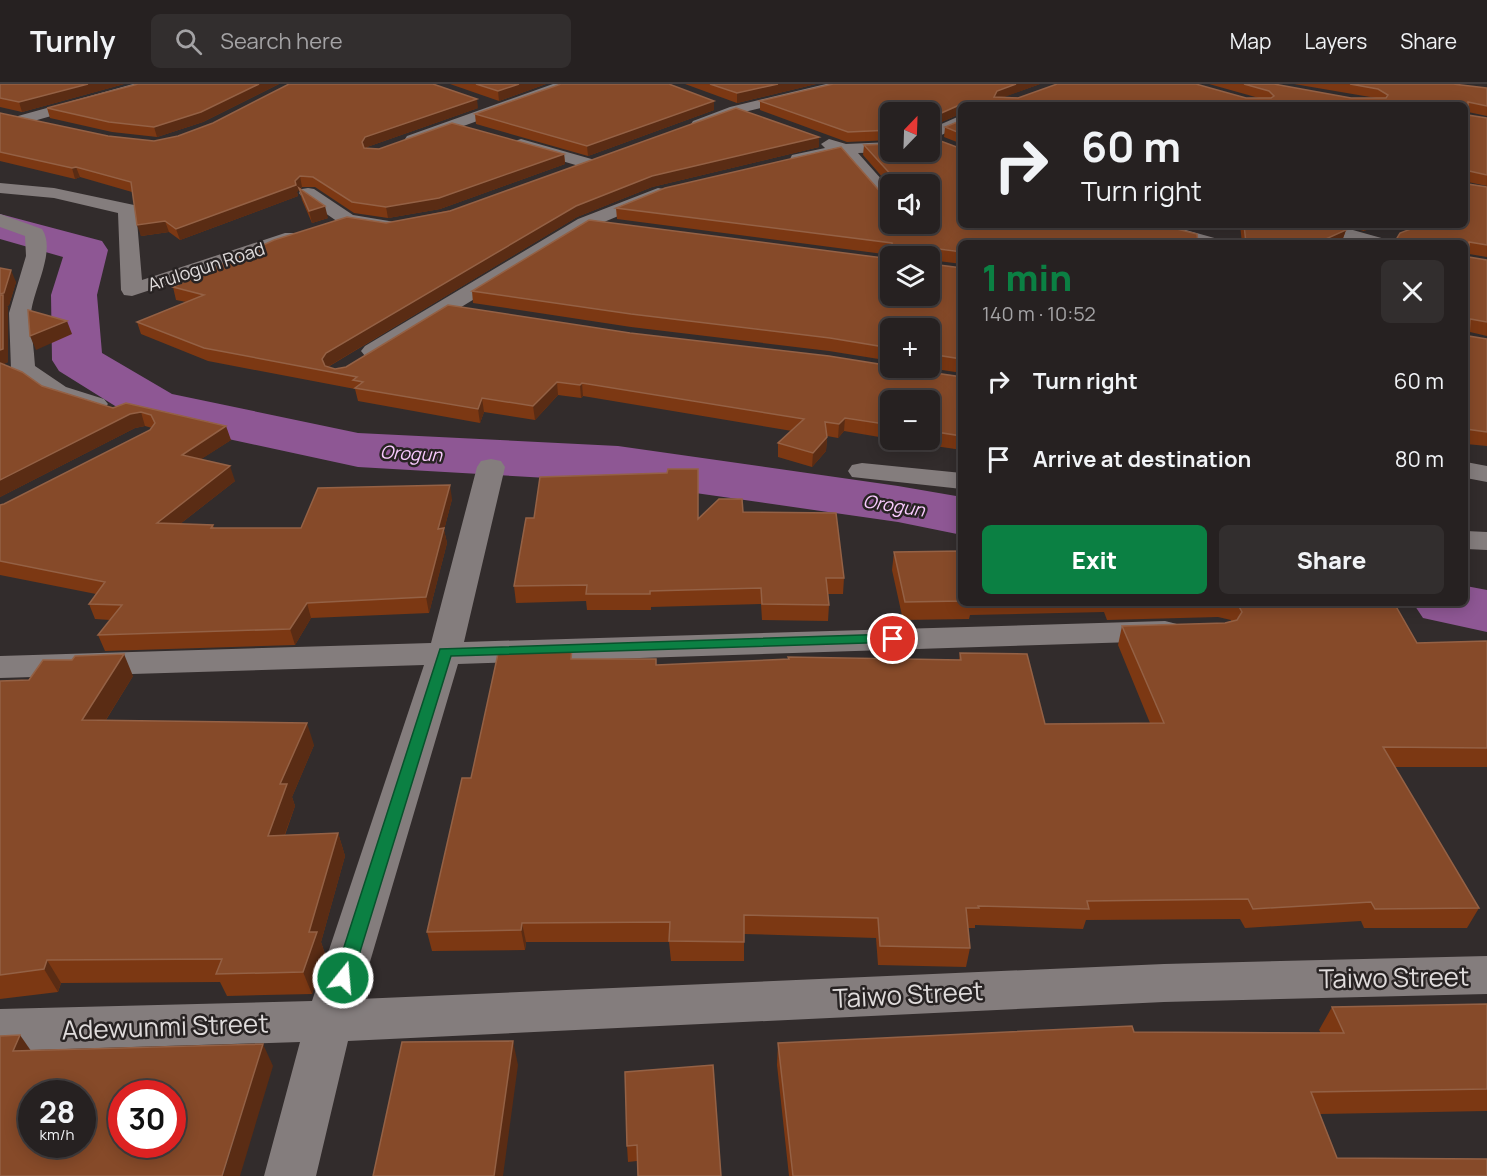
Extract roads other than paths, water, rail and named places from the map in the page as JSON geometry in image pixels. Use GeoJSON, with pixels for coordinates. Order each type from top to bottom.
{"type":"FeatureCollection","features":[{"type":"Feature","properties":{"kind":"street"},"geometry":{"type":"LineString","coordinates":[[54,127],[17,117],[149,84]]}},
{"type":"Feature","properties":{"kind":"street"},"geometry":{"type":"LineString","coordinates":[[397,145],[567,84]]}},
{"type":"Feature","properties":{"kind":"street"},"geometry":{"type":"LineString","coordinates":[[679,131],[735,110],[844,84]]}},
{"type":"Feature","properties":{"kind":"street"},"geometry":{"type":"LineString","coordinates":[[472,99],[499,108]]}},
{"type":"Feature","properties":{"kind":"street"},"geometry":{"type":"LineString","coordinates":[[713,102],[757,118]]}},
{"type":"Feature","properties":{"kind":"street"},"geometry":{"type":"LineString","coordinates":[[940,135],[958,123]]}},
{"type":"Feature","properties":{"kind":"street"},"geometry":{"type":"LineString","coordinates":[[453,125],[475,131]]}},
{"type":"Feature","properties":{"kind":"street"},"geometry":{"type":"LineString","coordinates":[[812,138],[845,149],[880,189]]}},
{"type":"Feature","properties":{"kind":"street"},"geometry":{"type":"LineString","coordinates":[[510,141],[595,162],[567,172]]}},
{"type":"Feature","properties":{"kind":"street"},"geometry":{"type":"LineString","coordinates":[[776,164],[845,149],[880,147]]}},
{"type":"Feature","properties":{"kind":"street","name":"Arulogun Road"},"geometry":{"type":"LineString","coordinates":[[0,188],[54,193],[127,209],[132,290],[317,228],[348,220]]}},
{"type":"Feature","properties":{"kind":"street"},"geometry":{"type":"LineString","coordinates":[[358,361],[585,223],[658,193],[678,188]]}},
{"type":"Feature","properties":{"kind":"street"},"geometry":{"type":"LineString","coordinates":[[308,193],[348,220],[388,226],[406,224]]}},
{"type":"Feature","properties":{"kind":"street"},"geometry":{"type":"LineString","coordinates":[[0,220],[35,233],[36,256],[20,313],[23,369],[57,392],[119,412]]}},
{"type":"Feature","properties":{"kind":"street"},"geometry":{"type":"LineString","coordinates":[[585,223],[619,227]]}},
{"type":"Feature","properties":{"kind":"street"},"geometry":{"type":"LineString","coordinates":[[1157,228],[1200,240]]}},
{"type":"Feature","properties":{"kind":"street"},"geometry":{"type":"LineString","coordinates":[[1327,228],[1377,240]]}},
{"type":"Feature","properties":{"kind":"street"},"geometry":{"type":"LineString","coordinates":[[444,307],[479,312]]}},
{"type":"Feature","properties":{"kind":"street"},"geometry":{"type":"LineString","coordinates":[[290,1176],[329,1021],[445,652],[490,467]]}},
{"type":"Feature","properties":{"kind":"street"},"geometry":{"type":"LineString","coordinates":[[1468,470],[1487,474]]}},
{"type":"Feature","properties":{"kind":"street"},"geometry":{"type":"LineString","coordinates":[[861,471],[958,481]]}},
{"type":"Feature","properties":{"kind":"street"},"geometry":{"type":"LineString","coordinates":[[1468,540],[1487,541]]}},
{"type":"Feature","properties":{"kind":"street"},"geometry":{"type":"LineString","coordinates":[[0,667],[1194,630]]}},
{"type":"Feature","properties":{"kind":"street","name":"Taiwo Street"},"geometry":{"type":"LineString","coordinates":[[329,1021],[1152,983],[1487,975]]}},
{"type":"Feature","properties":{"kind":"street","name":"Adewunmi Street"},"geometry":{"type":"LineString","coordinates":[[0,1030],[329,1021]]}},
{"type":"Feature","properties":{"kind":"waterway","name":"Orogun"},"geometry":{"type":"LineString","coordinates":[[0,226],[87,250],[74,295],[77,360],[155,407],[358,450],[618,464],[898,504],[958,515]]}},
{"type":"Feature","properties":{"kind":"waterway","name":"Orogun"},"geometry":{"type":"LineString","coordinates":[[1462,606],[1487,611]]}}]}
